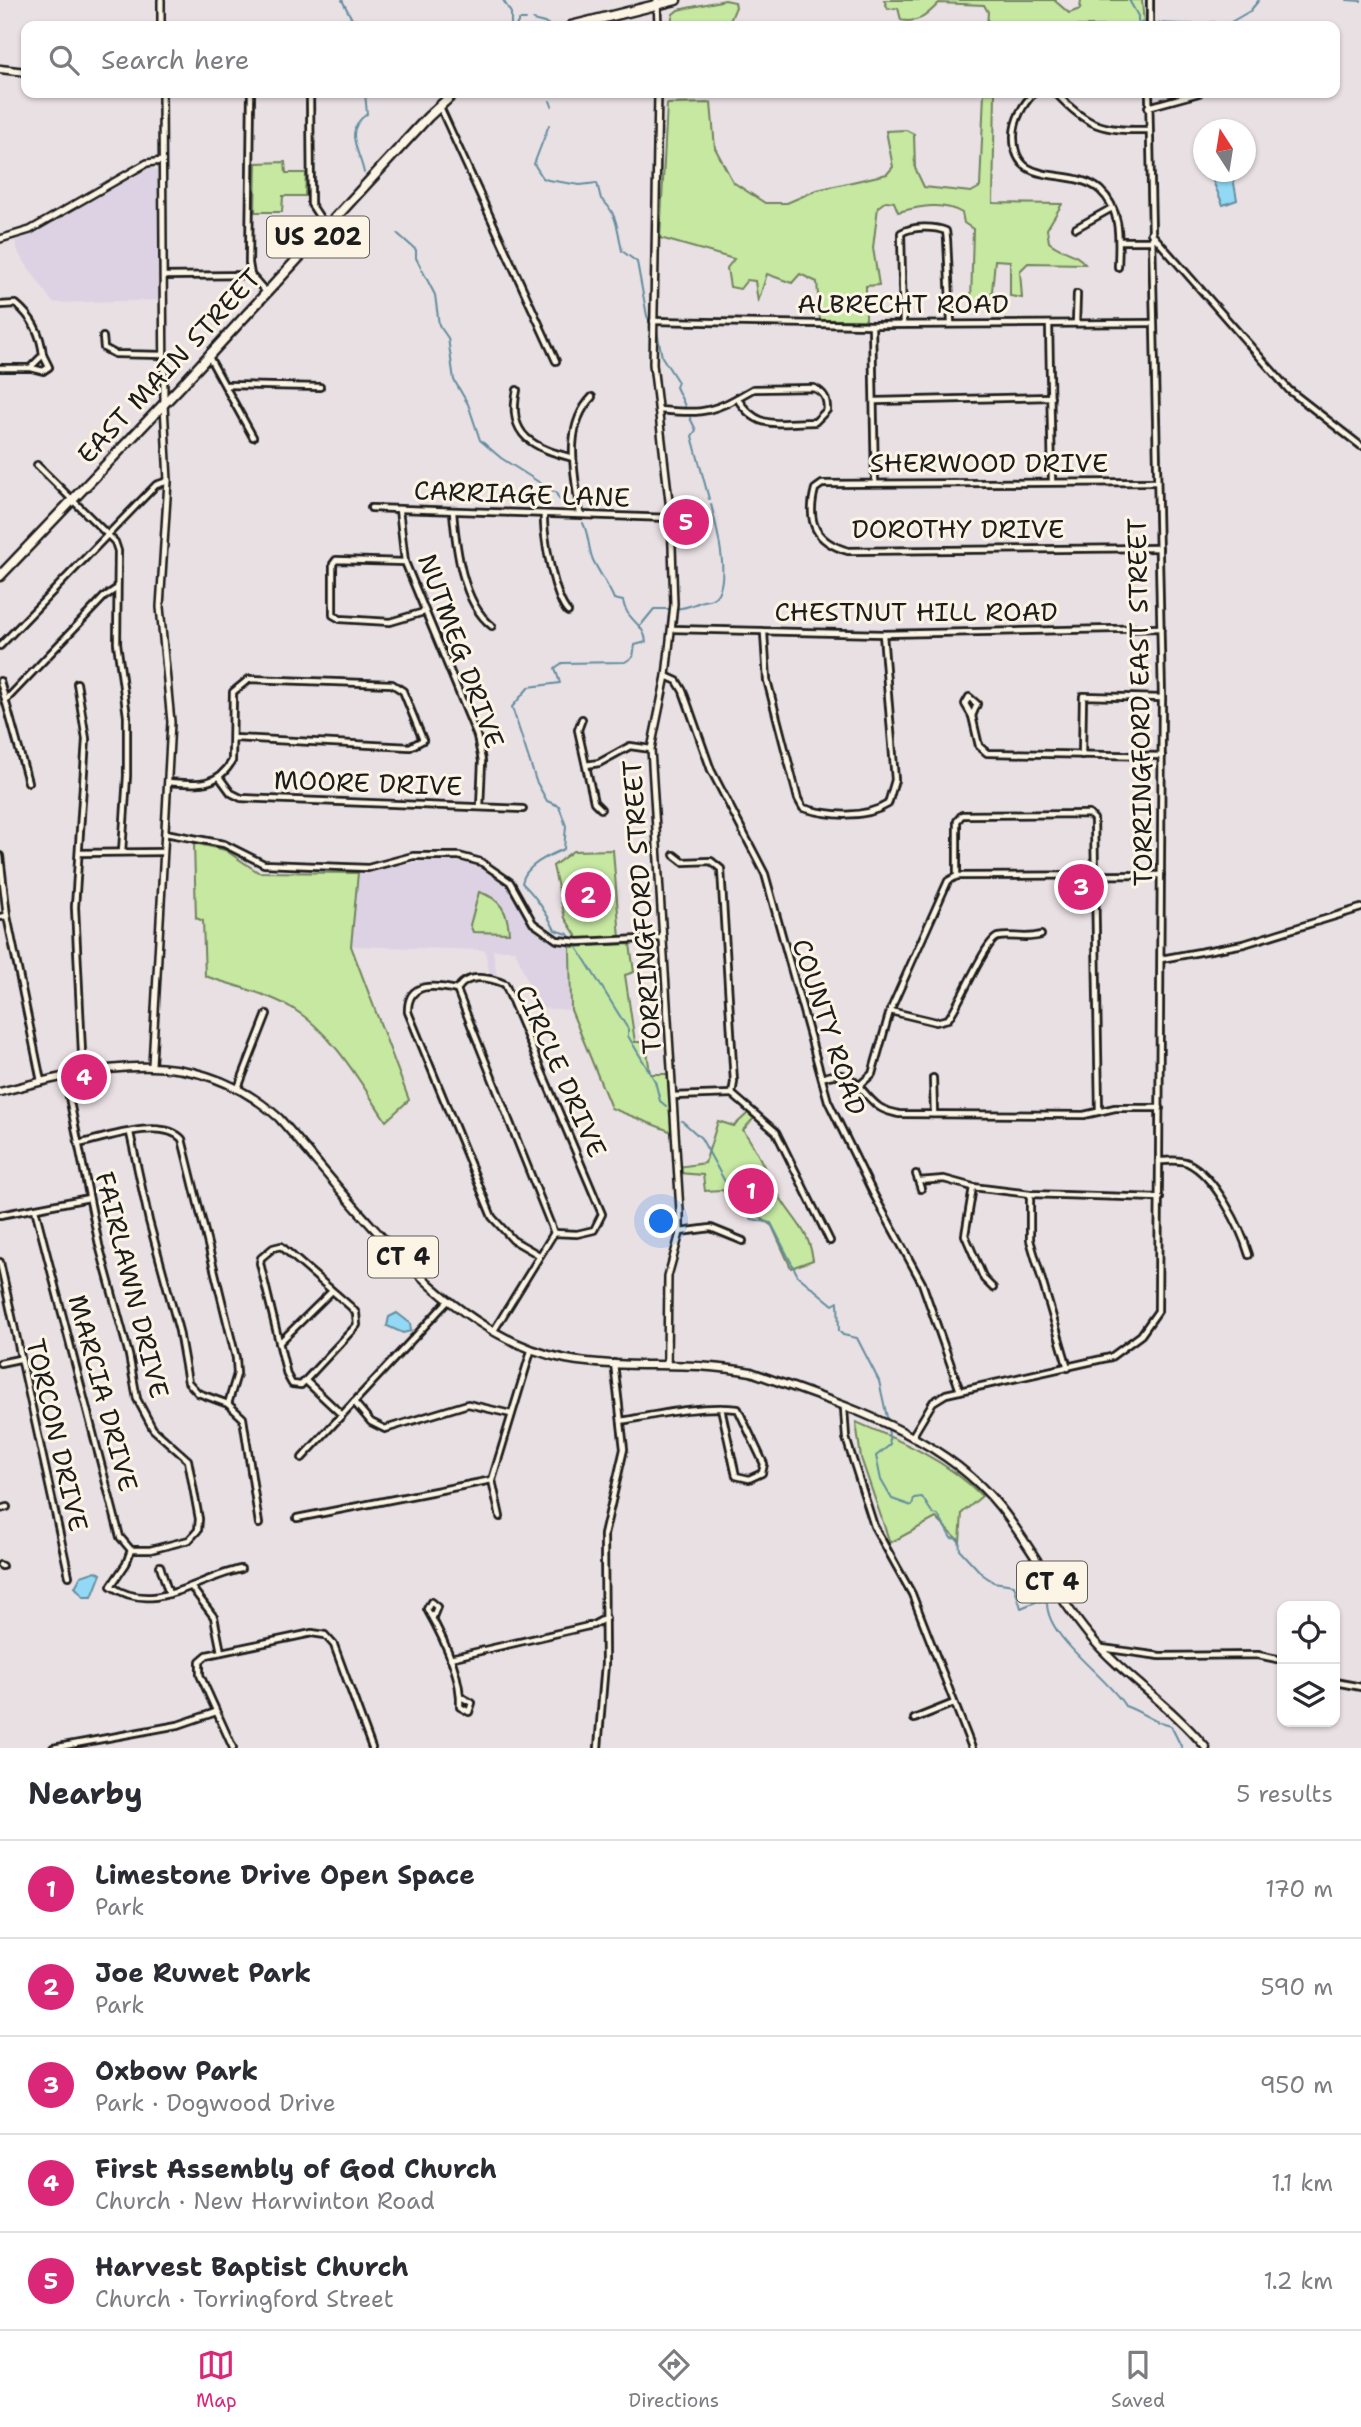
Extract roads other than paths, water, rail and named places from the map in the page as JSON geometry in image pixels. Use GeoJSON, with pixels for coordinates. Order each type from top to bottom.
{"type":"FeatureCollection","features":[{"type":"Feature","properties":{"kind":"highway"},"geometry":{"type":"LineString","coordinates":[[589,21],[657,2],[676,0]]}},
{"type":"Feature","properties":{"kind":"highway","name":"EAST MAIN STREET"},"geometry":{"type":"LineString","coordinates":[[0,576],[164,405],[449,98]]}},
{"type":"Feature","properties":{"kind":"main road"},"geometry":{"type":"LineString","coordinates":[[161,0],[161,21]]}},
{"type":"Feature","properties":{"kind":"main road"},"geometry":{"type":"LineString","coordinates":[[657,2],[658,21]]}},
{"type":"Feature","properties":{"kind":"main road"},"geometry":{"type":"LineString","coordinates":[[0,69],[21,71]]}},
{"type":"Feature","properties":{"kind":"main road"},"geometry":{"type":"LineString","coordinates":[[152,1065],[170,712],[160,607],[168,481],[164,405],[162,98]]}},
{"type":"Feature","properties":{"kind":"main road","name":"TORRINGFORD STREET"},"geometry":{"type":"LineString","coordinates":[[658,98],[653,364],[671,518],[674,609],[666,676],[651,748],[680,1231],[668,1269],[667,1364]]}},
{"type":"Feature","properties":{"kind":"main road"},"geometry":{"type":"LineString","coordinates":[[0,239],[30,230],[146,163],[162,161]]}},
{"type":"Feature","properties":{"kind":"main road","name":"CT 4"},"geometry":{"type":"LineString","coordinates":[[0,1092],[41,1081],[152,1065],[206,1074],[238,1088],[279,1118],[416,1272],[448,1301],[492,1333],[531,1351],[566,1359],[719,1366],[751,1372],[912,1437],[950,1459],[982,1486],[1100,1648],[1172,1711],[1206,1748]]}},
{"type":"Feature","properties":{"kind":"street"},"geometry":{"type":"LineString","coordinates":[[1150,0],[1150,21]]}},
{"type":"Feature","properties":{"kind":"street"},"geometry":{"type":"LineString","coordinates":[[251,98],[251,275],[267,293]]}},
{"type":"Feature","properties":{"kind":"street"},"geometry":{"type":"LineString","coordinates":[[310,98],[311,204],[326,228]]}},
{"type":"Feature","properties":{"kind":"street"},"geometry":{"type":"LineString","coordinates":[[1030,98],[1020,111],[1014,131],[1014,147],[1020,161],[1036,173],[1082,180],[1100,190],[1112,208],[1119,242],[1118,267]]}},
{"type":"Feature","properties":{"kind":"street"},"geometry":{"type":"LineString","coordinates":[[1061,98],[1082,119],[1100,128],[1116,131],[1149,130]]}},
{"type":"Feature","properties":{"kind":"street","name":"TORRINGFORD EAST STREET"},"geometry":{"type":"LineString","coordinates":[[1068,1368],[1098,1361],[1122,1351],[1150,1325],[1158,1311],[1162,698],[1149,98]]}},
{"type":"Feature","properties":{"kind":"street"},"geometry":{"type":"LineString","coordinates":[[1148,107],[1181,98]]}},
{"type":"Feature","properties":{"kind":"street"},"geometry":{"type":"LineString","coordinates":[[440,106],[556,361]]}},
{"type":"Feature","properties":{"kind":"street"},"geometry":{"type":"LineString","coordinates":[[1076,228],[1112,208]]}},
{"type":"Feature","properties":{"kind":"street"},"geometry":{"type":"LineString","coordinates":[[903,324],[901,233],[906,229],[938,228],[946,231],[951,323]]}},
{"type":"Feature","properties":{"kind":"street"},"geometry":{"type":"LineString","coordinates":[[1151,233],[1289,390],[1361,446]]}},
{"type":"Feature","properties":{"kind":"street"},"geometry":{"type":"LineString","coordinates":[[1119,242],[1151,241]]}},
{"type":"Feature","properties":{"kind":"street"},"geometry":{"type":"LineString","coordinates":[[164,276],[251,275]]}},
{"type":"Feature","properties":{"kind":"street"},"geometry":{"type":"LineString","coordinates":[[1076,323],[1077,294]]}},
{"type":"Feature","properties":{"kind":"street"},"geometry":{"type":"LineString","coordinates":[[0,305],[16,304],[22,309],[37,329],[43,355],[49,367],[43,371],[0,368]]}},
{"type":"Feature","properties":{"kind":"street","name":"ALBRECHT ROAD"},"geometry":{"type":"LineString","coordinates":[[653,325],[1153,323]]}},
{"type":"Feature","properties":{"kind":"street"},"geometry":{"type":"LineString","coordinates":[[1049,324],[1052,480]]}},
{"type":"Feature","properties":{"kind":"street"},"geometry":{"type":"LineString","coordinates":[[872,325],[876,401],[875,483]]}},
{"type":"Feature","properties":{"kind":"street"},"geometry":{"type":"LineString","coordinates":[[103,337],[104,348],[115,354],[164,355]]}},
{"type":"Feature","properties":{"kind":"street"},"geometry":{"type":"LineString","coordinates":[[30,368],[43,355]]}},
{"type":"Feature","properties":{"kind":"street"},"geometry":{"type":"LineString","coordinates":[[208,357],[227,385],[253,437]]}},
{"type":"Feature","properties":{"kind":"street"},"geometry":{"type":"LineString","coordinates":[[227,385],[320,387]]}},
{"type":"Feature","properties":{"kind":"street"},"geometry":{"type":"LineString","coordinates":[[659,410],[703,413],[715,411],[737,398],[753,389],[814,388],[822,392],[827,410],[814,422],[755,421],[746,414],[737,398]]}},
{"type":"Feature","properties":{"kind":"street"},"geometry":{"type":"LineString","coordinates":[[517,390],[514,402],[521,433],[530,443],[573,458]]}},
{"type":"Feature","properties":{"kind":"street"},"geometry":{"type":"LineString","coordinates":[[580,514],[573,458],[574,430],[580,409],[592,397]]}},
{"type":"Feature","properties":{"kind":"street"},"geometry":{"type":"LineString","coordinates":[[876,401],[1051,397]]}},
{"type":"Feature","properties":{"kind":"street"},"geometry":{"type":"LineString","coordinates":[[37,465],[108,535],[118,551],[117,643],[127,716],[122,852]]}},
{"type":"Feature","properties":{"kind":"street","name":"SHERWOOD DRIVE"},"geometry":{"type":"LineString","coordinates":[[822,484],[1052,480],[1157,482]]}},
{"type":"Feature","properties":{"kind":"street"},"geometry":{"type":"LineString","coordinates":[[0,646],[156,485],[168,481]]}},
{"type":"Feature","properties":{"kind":"street","name":"DOROTHY DRIVE"},"geometry":{"type":"LineString","coordinates":[[822,484],[815,489],[813,495],[814,526],[828,545],[848,551],[1159,548]]}},
{"type":"Feature","properties":{"kind":"street","name":"CARRIAGE LANE"},"geometry":{"type":"LineString","coordinates":[[371,508],[671,518]]}},
{"type":"Feature","properties":{"kind":"street","name":"NUTMEG DRIVE"},"geometry":{"type":"LineString","coordinates":[[399,509],[405,562],[477,736],[482,761],[480,807]]}},
{"type":"Feature","properties":{"kind":"street"},"geometry":{"type":"LineString","coordinates":[[453,512],[458,563],[481,618],[492,626]]}},
{"type":"Feature","properties":{"kind":"street"},"geometry":{"type":"LineString","coordinates":[[544,514],[561,605],[568,612]]}},
{"type":"Feature","properties":{"kind":"street"},"geometry":{"type":"LineString","coordinates":[[405,562],[336,560],[332,564],[333,615],[340,619],[390,622],[424,612]]}},
{"type":"Feature","properties":{"kind":"street"},"geometry":{"type":"LineString","coordinates":[[5,701],[104,597],[116,589]]}},
{"type":"Feature","properties":{"kind":"street","name":"CHESTNUT HILL ROAD"},"geometry":{"type":"LineString","coordinates":[[672,628],[764,633],[883,634],[1161,628]]}},
{"type":"Feature","properties":{"kind":"street"},"geometry":{"type":"LineString","coordinates":[[764,633],[767,680],[798,799],[803,808],[813,811],[862,815],[888,804],[895,780],[883,634]]}},
{"type":"Feature","properties":{"kind":"street","name":"COUNTY ROAD"},"geometry":{"type":"LineString","coordinates":[[666,676],[677,681],[683,691],[711,769],[765,874],[828,1101],[922,1283],[960,1391]]}},
{"type":"Feature","properties":{"kind":"street"},"geometry":{"type":"LineString","coordinates":[[167,782],[209,783],[220,779],[232,761],[234,738],[230,701],[237,686],[248,679],[289,679],[398,687],[403,691],[423,740],[410,747],[234,738]]}},
{"type":"Feature","properties":{"kind":"street"},"geometry":{"type":"LineString","coordinates":[[0,681],[28,782]]}},
{"type":"Feature","properties":{"kind":"street"},"geometry":{"type":"LineString","coordinates":[[77,683],[86,739],[75,907],[83,1074]]}},
{"type":"Feature","properties":{"kind":"street"},"geometry":{"type":"LineString","coordinates":[[1082,755],[1083,696],[1162,698]]}},
{"type":"Feature","properties":{"kind":"street"},"geometry":{"type":"LineString","coordinates":[[972,716],[979,746],[987,753],[1161,756]]}},
{"type":"Feature","properties":{"kind":"street"},"geometry":{"type":"LineString","coordinates":[[582,719],[578,730],[594,802],[601,809]]}},
{"type":"Feature","properties":{"kind":"street"},"geometry":{"type":"LineString","coordinates":[[586,765],[599,763],[629,746],[651,748]]}},
{"type":"Feature","properties":{"kind":"street","name":"MOORE DRIVE"},"geometry":{"type":"LineString","coordinates":[[220,779],[231,793],[242,798],[523,809]]}},
{"type":"Feature","properties":{"kind":"street"},"geometry":{"type":"LineString","coordinates":[[957,876],[957,821],[962,815],[1088,814],[1094,819],[1099,1111]]}},
{"type":"Feature","properties":{"kind":"street"},"geometry":{"type":"LineString","coordinates":[[165,833],[224,844],[264,864],[360,869],[413,856],[459,856],[481,862],[498,872],[514,888],[533,923],[560,941],[663,938]]}},
{"type":"Feature","properties":{"kind":"street"},"geometry":{"type":"LineString","coordinates":[[79,853],[163,852]]}},
{"type":"Feature","properties":{"kind":"street"},"geometry":{"type":"LineString","coordinates":[[674,855],[683,862],[711,861],[721,869],[734,1082],[732,1094]]}},
{"type":"Feature","properties":{"kind":"street"},"geometry":{"type":"LineString","coordinates":[[0,856],[7,916],[41,1081]]}},
{"type":"Feature","properties":{"kind":"street"},"geometry":{"type":"LineString","coordinates":[[860,1085],[872,1074],[890,1011],[948,881],[957,876],[1161,875]]}},
{"type":"Feature","properties":{"kind":"street"},"geometry":{"type":"LineString","coordinates":[[1161,959],[1244,944],[1361,908]]}},
{"type":"Feature","properties":{"kind":"street"},"geometry":{"type":"LineString","coordinates":[[0,917],[7,916]]}},
{"type":"Feature","properties":{"kind":"street"},"geometry":{"type":"LineString","coordinates":[[890,1011],[936,1022],[948,1019],[990,942],[997,937],[1026,940],[1041,935]]}},
{"type":"Feature","properties":{"kind":"street","name":"CIRCLE DRIVE"},"geometry":{"type":"LineString","coordinates":[[457,990],[467,980],[477,978],[505,984],[600,1206],[600,1222],[594,1230],[577,1234],[554,1233]]}},
{"type":"Feature","properties":{"kind":"street"},"geometry":{"type":"LineString","coordinates":[[492,1333],[554,1233],[457,990],[427,986],[418,988],[411,995],[408,1012],[492,1217],[513,1240],[539,1255]]}},
{"type":"Feature","properties":{"kind":"street"},"geometry":{"type":"LineString","coordinates":[[238,1088],[267,1014]]}},
{"type":"Feature","properties":{"kind":"street"},"geometry":{"type":"LineString","coordinates":[[822,1078],[843,1074],[860,1085],[865,1096],[881,1109],[899,1114],[1084,1115],[1115,1108],[1160,1108]]}},
{"type":"Feature","properties":{"kind":"street","name":"FAIRLAWN DRIVE"},"geometry":{"type":"LineString","coordinates":[[65,1077],[89,1198],[140,1407],[153,1429],[182,1453],[192,1472],[198,1530],[189,1541],[131,1550]]}},
{"type":"Feature","properties":{"kind":"street"},"geometry":{"type":"LineString","coordinates":[[933,1078],[934,1114]]}},
{"type":"Feature","properties":{"kind":"street"},"geometry":{"type":"LineString","coordinates":[[673,1096],[732,1094],[776,1132],[830,1241]]}},
{"type":"Feature","properties":{"kind":"street"},"geometry":{"type":"LineString","coordinates":[[78,1143],[165,1128],[182,1139],[236,1358],[237,1374],[228,1404]]}},
{"type":"Feature","properties":{"kind":"street"},"geometry":{"type":"LineString","coordinates":[[130,1133],[149,1221],[179,1331],[188,1382],[198,1393],[228,1404],[238,1411],[245,1424],[260,1524]]}},
{"type":"Feature","properties":{"kind":"street"},"geometry":{"type":"LineString","coordinates":[[1160,1161],[1180,1161],[1196,1168],[1236,1220],[1249,1255]]}},
{"type":"Feature","properties":{"kind":"street"},"geometry":{"type":"LineString","coordinates":[[916,1174],[921,1189]]}},
{"type":"Feature","properties":{"kind":"street"},"geometry":{"type":"LineString","coordinates":[[919,1181],[944,1179],[973,1187],[1030,1195],[1160,1198]]}},
{"type":"Feature","properties":{"kind":"street"},"geometry":{"type":"LineString","coordinates":[[973,1187],[965,1235],[984,1279],[993,1288]]}},
{"type":"Feature","properties":{"kind":"street"},"geometry":{"type":"LineString","coordinates":[[912,1437],[933,1402],[960,1391],[1068,1368],[1030,1240],[1030,1195]]}},
{"type":"Feature","properties":{"kind":"street"},"geometry":{"type":"LineString","coordinates":[[0,1215],[89,1198]]}},
{"type":"Feature","properties":{"kind":"street","name":"MARCIA DRIVE"},"geometry":{"type":"LineString","coordinates":[[35,1209],[120,1537],[131,1550]]}},
{"type":"Feature","properties":{"kind":"street"},"geometry":{"type":"LineString","coordinates":[[680,1231],[711,1228],[743,1241]]}},
{"type":"Feature","properties":{"kind":"street"},"geometry":{"type":"LineString","coordinates":[[281,1246],[332,1291],[356,1313],[357,1325],[306,1381],[301,1385],[292,1384],[279,1343],[261,1258],[273,1248],[281,1246]]}},
{"type":"Feature","properties":{"kind":"street","name":"TORCON DRIVE"},"geometry":{"type":"LineString","coordinates":[[0,1262],[19,1359],[69,1576]]}},
{"type":"Feature","properties":{"kind":"street"},"geometry":{"type":"LineString","coordinates":[[279,1343],[332,1291]]}},
{"type":"Feature","properties":{"kind":"street"},"geometry":{"type":"LineString","coordinates":[[302,1458],[448,1301]]}},
{"type":"Feature","properties":{"kind":"street"},"geometry":{"type":"LineString","coordinates":[[500,1517],[492,1480],[531,1351]]}},
{"type":"Feature","properties":{"kind":"street"},"geometry":{"type":"LineString","coordinates":[[0,1363],[19,1359]]}},
{"type":"Feature","properties":{"kind":"street"},"geometry":{"type":"LineString","coordinates":[[598,1748],[606,1630],[604,1535],[624,1450],[614,1363]]}},
{"type":"Feature","properties":{"kind":"street"},"geometry":{"type":"LineString","coordinates":[[306,1381],[342,1415]]}},
{"type":"Feature","properties":{"kind":"street"},"geometry":{"type":"LineString","coordinates":[[354,1402],[371,1422],[385,1429],[461,1405],[478,1405],[511,1414]]}},
{"type":"Feature","properties":{"kind":"street"},"geometry":{"type":"LineString","coordinates":[[621,1421],[721,1408],[738,1409],[764,1464],[762,1473],[749,1479],[736,1476],[721,1408]]}},
{"type":"Feature","properties":{"kind":"street"},"geometry":{"type":"LineString","coordinates":[[844,1408],[846,1438],[875,1529],[912,1594],[972,1748]]}},
{"type":"Feature","properties":{"kind":"street"},"geometry":{"type":"LineString","coordinates":[[297,1518],[492,1480]]}},
{"type":"Feature","properties":{"kind":"street"},"geometry":{"type":"LineString","coordinates":[[0,1508],[8,1507]]}},
{"type":"Feature","properties":{"kind":"street"},"geometry":{"type":"LineString","coordinates":[[131,1550],[111,1586],[133,1598],[192,1588],[241,1569]]}},
{"type":"Feature","properties":{"kind":"street"},"geometry":{"type":"LineString","coordinates":[[160,1566],[169,1594]]}},
{"type":"Feature","properties":{"kind":"street"},"geometry":{"type":"LineString","coordinates":[[192,1588],[214,1617],[221,1652]]}},
{"type":"Feature","properties":{"kind":"street"},"geometry":{"type":"LineString","coordinates":[[433,1617],[463,1698]]}},
{"type":"Feature","properties":{"kind":"street"},"geometry":{"type":"LineString","coordinates":[[450,1658],[593,1625],[606,1618]]}},
{"type":"Feature","properties":{"kind":"street"},"geometry":{"type":"LineString","coordinates":[[593,1625],[606,1630]]}},
{"type":"Feature","properties":{"kind":"street"},"geometry":{"type":"LineString","coordinates":[[233,1748],[199,1665],[203,1658],[305,1634],[325,1635],[334,1645],[372,1748]]}},
{"type":"Feature","properties":{"kind":"street"},"geometry":{"type":"LineString","coordinates":[[1100,1648],[1160,1656],[1235,1658],[1258,1655],[1277,1659]]}},
{"type":"Feature","properties":{"kind":"street"},"geometry":{"type":"LineString","coordinates":[[1340,1683],[1361,1687]]}},
{"type":"Feature","properties":{"kind":"street"},"geometry":{"type":"LineString","coordinates":[[914,1719],[954,1703]]}},
{"type":"Feature","properties":{"kind":"street"},"geometry":{"type":"LineString","coordinates":[[53,1748],[178,1725],[216,1712]]}},
{"type":"Feature","properties":{"kind":"water"},"geometry":{"type":"Polygon","coordinates":[[[1213,182],[1234,182],[1237,200],[1223,205],[1213,182]]]}},
{"type":"Feature","properties":{"kind":"water"},"geometry":{"type":"Polygon","coordinates":[[[397,1313],[410,1323],[411,1331],[403,1333],[387,1326],[389,1317],[397,1313]]]}},
{"type":"Feature","properties":{"kind":"water"},"geometry":{"type":"Polygon","coordinates":[[[96,1571],[101,1574],[92,1597],[84,1597],[75,1587],[81,1576],[96,1571]]]}},
{"type":"Feature","properties":{"kind":"waterway"},"geometry":{"type":"LineString","coordinates":[[342,0],[353,21]]}},
{"type":"Feature","properties":{"kind":"waterway"},"geometry":{"type":"LineString","coordinates":[[503,0],[511,13],[511,21]]}},
{"type":"Feature","properties":{"kind":"waterway"},"geometry":{"type":"LineString","coordinates":[[1129,0],[1138,21]]}},
{"type":"Feature","properties":{"kind":"waterway"},"geometry":{"type":"LineString","coordinates":[[1233,21],[1250,11],[1259,0]]}},
{"type":"Feature","properties":{"kind":"waterway"},"geometry":{"type":"LineString","coordinates":[[1347,0],[1361,1]]}},
{"type":"Feature","properties":{"kind":"waterway"},"geometry":{"type":"LineString","coordinates":[[518,21],[526,20]]}},
{"type":"Feature","properties":{"kind":"waterway"},"geometry":{"type":"LineString","coordinates":[[364,173],[354,134],[355,127],[367,114],[365,98]]}},
{"type":"Feature","properties":{"kind":"waterway"},"geometry":{"type":"LineString","coordinates":[[550,101],[552,106]]}},
{"type":"Feature","properties":{"kind":"waterway"},"geometry":{"type":"LineString","coordinates":[[549,125],[534,164],[543,178],[548,180],[580,185],[597,183],[601,199],[614,216],[622,251],[637,262],[647,316],[653,327]]}},
{"type":"Feature","properties":{"kind":"waterway"},"geometry":{"type":"LineString","coordinates":[[398,234],[416,250],[416,258],[435,295],[439,325],[448,338],[454,380],[468,404],[480,440],[501,458],[570,505]]}},
{"type":"Feature","properties":{"kind":"waterway"},"geometry":{"type":"LineString","coordinates":[[657,331],[662,357],[678,382],[676,387],[685,406]]}},
{"type":"Feature","properties":{"kind":"waterway"},"geometry":{"type":"LineString","coordinates":[[690,418],[696,430],[692,436],[709,499]]}},
{"type":"Feature","properties":{"kind":"waterway"},"geometry":{"type":"LineString","coordinates":[[641,625],[654,609],[673,609],[710,600],[720,589],[721,551],[711,504]]}},
{"type":"Feature","properties":{"kind":"waterway"},"geometry":{"type":"LineString","coordinates":[[572,940],[568,934],[555,930],[541,905],[522,883],[533,866],[564,849],[566,826],[559,806],[547,801],[536,781],[512,707],[529,687],[560,683],[555,668],[562,663],[625,662],[633,657],[635,645],[646,642],[623,601],[614,599],[591,555],[583,523]]}},
{"type":"Feature","properties":{"kind":"waterway"},"geometry":{"type":"LineString","coordinates":[[575,944],[628,1029],[628,1036],[655,1081],[660,1101],[666,1106]]}},
{"type":"Feature","properties":{"kind":"waterway"},"geometry":{"type":"LineString","coordinates":[[682,1121],[701,1138],[740,1209],[752,1219],[771,1223],[798,1276],[833,1305],[838,1302],[839,1331],[843,1335],[857,1338],[879,1381],[888,1422]]}},
{"type":"Feature","properties":{"kind":"waterway"},"geometry":{"type":"LineString","coordinates":[[888,1427],[890,1445],[876,1456],[881,1480],[892,1499],[912,1506],[914,1498],[922,1497],[933,1514],[938,1515],[951,1538],[959,1539],[960,1550],[982,1574],[993,1582],[1014,1585],[1021,1608],[1038,1601],[1047,1603],[1050,1617],[1067,1644],[1125,1706],[1171,1726],[1182,1748]]}},
{"type":"Feature","properties":{"kind":"place","name":"Harvest Baptist Church"},"geometry":{"type":"Point","coordinates":[686,522]}},
{"type":"Feature","properties":{"kind":"place","name":"Oxbow Park"},"geometry":{"type":"Point","coordinates":[1081,887]}},
{"type":"Feature","properties":{"kind":"place","name":"Joe Ruwet Park"},"geometry":{"type":"Point","coordinates":[588,895]}},
{"type":"Feature","properties":{"kind":"place","name":"First Assembly of God Church"},"geometry":{"type":"Point","coordinates":[84,1077]}},
{"type":"Feature","properties":{"kind":"place","name":"Limestone Drive Open Space"},"geometry":{"type":"Point","coordinates":[751,1191]}}]}
